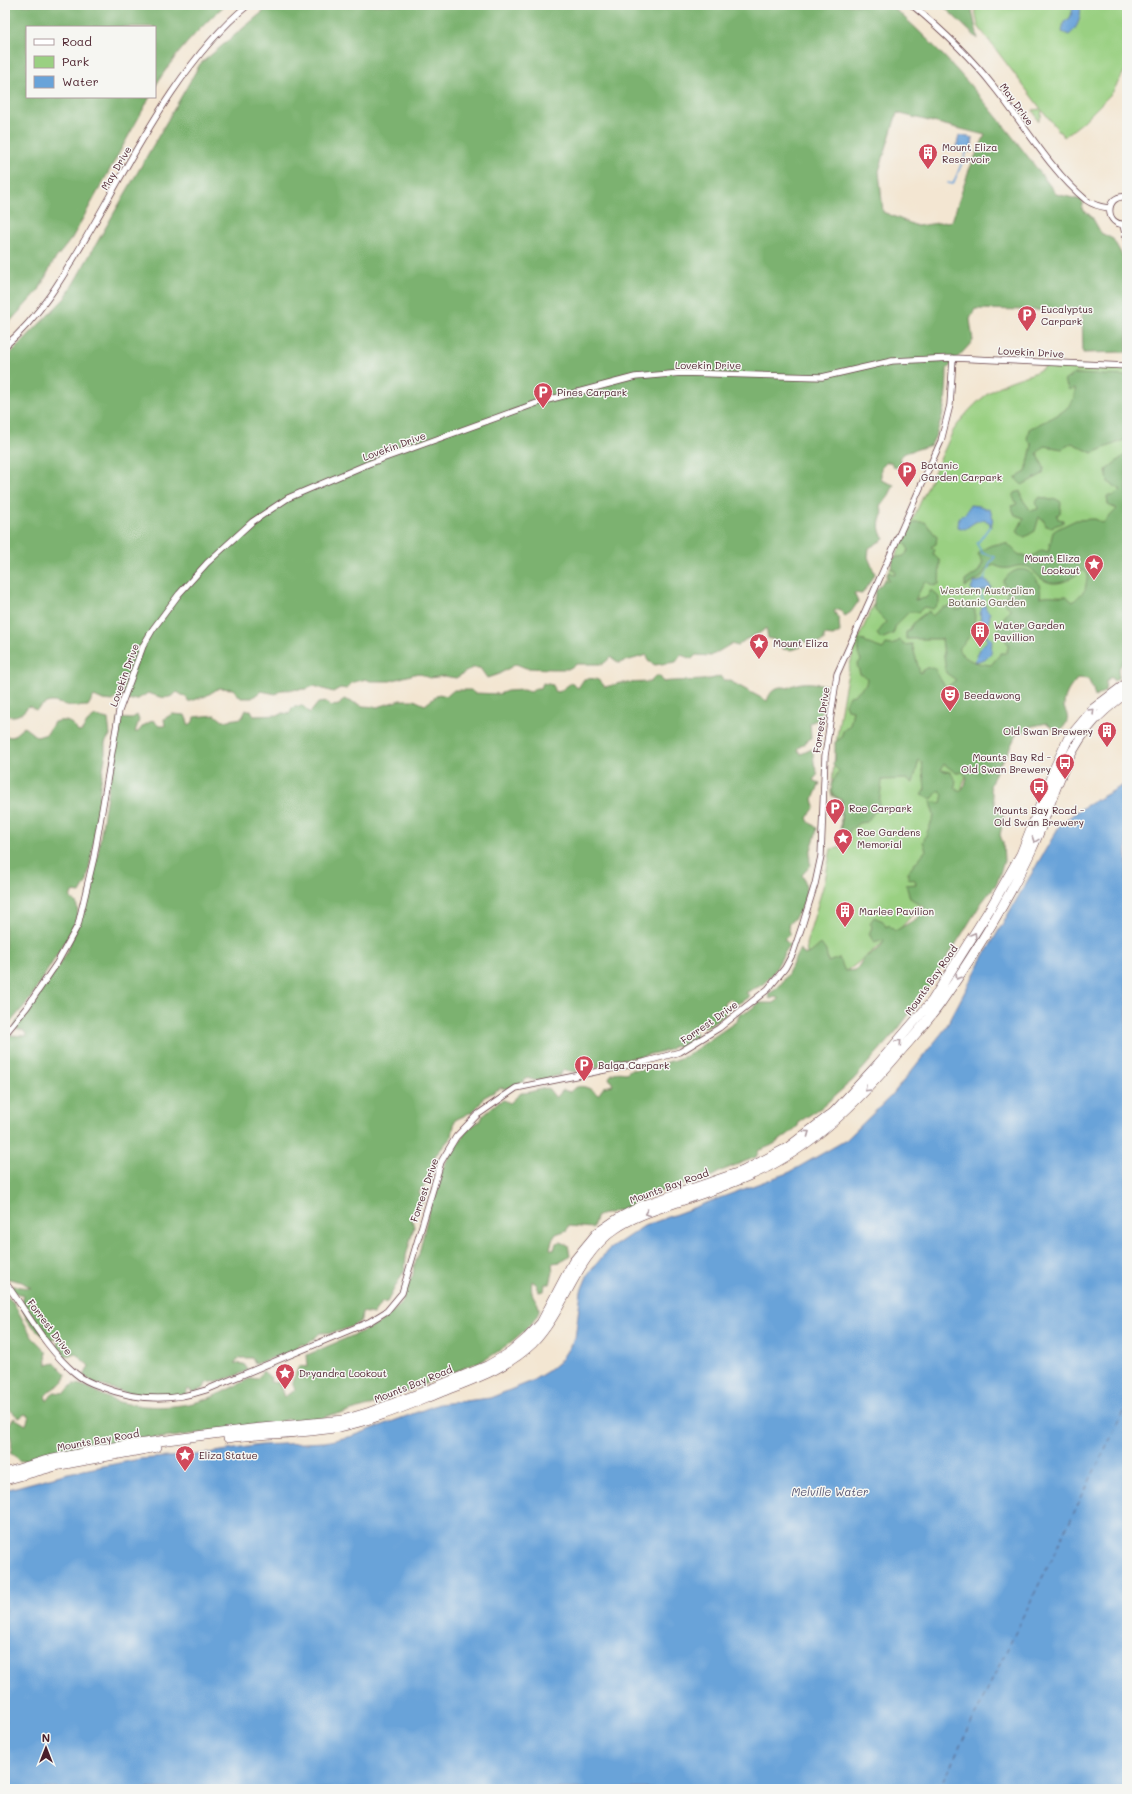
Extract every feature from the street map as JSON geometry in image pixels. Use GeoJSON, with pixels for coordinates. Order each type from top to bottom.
{"type":"FeatureCollection","features":[{"type":"Feature","properties":{"kind":"highway","name":"Mounts Bay Road"},"geometry":{"type":"LineString","coordinates":[[5,1473],[44,1461],[106,1448],[250,1429],[343,1420],[370,1412],[426,1391],[487,1366],[511,1352],[541,1323],[573,1262],[597,1233],[619,1218],[641,1206],[743,1171],[787,1148],[834,1112],[878,1064],[932,1001],[991,907],[1021,854],[1054,766],[1068,739],[1094,708],[1127,683]]}},
{"type":"Feature","properties":{"kind":"highway","name":"Mounts Bay Road"},"geometry":{"type":"LineString","coordinates":[[5,1480],[60,1465],[162,1446],[251,1435],[339,1427],[398,1409],[494,1370],[511,1361],[530,1346],[546,1328],[555,1315],[588,1255],[599,1242],[616,1228],[646,1213],[755,1174],[786,1157],[834,1122],[883,1073],[940,1004],[994,921],[1033,847],[1054,791],[1079,740],[1102,712],[1127,692]]}},
{"type":"Feature","properties":{"kind":"street","name":"May Drive"},"geometry":{"type":"LineString","coordinates":[[5,346],[48,297],[78,251],[173,90],[210,42],[248,5]]}},
{"type":"Feature","properties":{"kind":"street","name":"May Drive"},"geometry":{"type":"LineString","coordinates":[[912,5],[939,27],[975,64],[994,86],[1034,142],[1066,179],[1087,200],[1109,208]]}},
{"type":"Feature","properties":{"kind":"street"},"geometry":{"type":"LineString","coordinates":[[1127,197],[1118,197],[1109,208],[1111,218],[1118,224],[1125,224],[1127,243]]}},
{"type":"Feature","properties":{"kind":"street","name":"Lovekin Drive"},"geometry":{"type":"LineString","coordinates":[[5,1034],[27,1007],[57,963],[78,924],[94,857],[120,711],[143,646],[179,594],[207,563],[252,522],[288,498],[368,464],[540,402],[635,377],[682,373],[822,376],[892,361],[953,358],[1127,366]]}},
{"type":"Feature","properties":{"kind":"street","name":"Forrest Drive"},"geometry":{"type":"LineString","coordinates":[[5,1282],[57,1354],[76,1374],[90,1382],[117,1393],[139,1398],[161,1399],[187,1396],[206,1390],[369,1322],[387,1311],[402,1293],[423,1218],[441,1162],[456,1137],[477,1115],[507,1092],[516,1088],[644,1062],[680,1052],[719,1028],[768,989],[786,968],[794,953],[817,874],[822,842],[825,756],[837,674],[889,554],[941,441],[950,405],[953,358]]}},
{"type":"Feature","properties":{"kind":"green space"},"geometry":{"type":"Polygon","coordinates":[[[5,5],[225,5],[187,43],[169,65],[156,85],[156,26],[26,26],[26,98],[149,98],[72,238],[53,262],[39,290],[5,327],[5,5]]]}},
{"type":"Feature","properties":{"kind":"green space"},"geometry":{"type":"Polygon","coordinates":[[[271,5],[890,5],[914,26],[958,71],[999,119],[1056,194],[1082,200],[1082,209],[1092,217],[1101,233],[1113,239],[1127,264],[1127,352],[1083,353],[1082,311],[975,309],[970,319],[973,341],[947,369],[944,408],[939,427],[931,445],[905,453],[899,458],[903,468],[893,467],[891,462],[887,462],[881,468],[881,480],[894,485],[887,499],[880,505],[883,513],[880,520],[880,529],[884,539],[869,548],[868,557],[875,574],[862,594],[854,593],[858,602],[851,612],[845,616],[839,609],[834,611],[839,620],[840,632],[833,636],[824,635],[824,641],[818,643],[810,644],[802,640],[801,647],[790,650],[783,649],[778,641],[768,638],[766,628],[742,642],[738,646],[731,644],[711,656],[696,655],[692,659],[681,655],[676,662],[655,665],[648,661],[647,655],[619,663],[611,657],[603,664],[577,664],[568,669],[526,668],[516,664],[499,674],[487,678],[480,668],[472,668],[456,678],[444,676],[430,678],[418,673],[390,681],[370,681],[366,679],[351,683],[347,689],[340,688],[333,692],[314,686],[306,689],[282,690],[276,694],[261,691],[252,698],[241,698],[233,689],[219,688],[206,696],[188,702],[187,698],[177,692],[167,698],[148,693],[138,699],[126,701],[122,694],[122,679],[119,696],[113,701],[103,700],[94,696],[88,706],[73,706],[49,702],[36,710],[29,706],[18,715],[5,715],[5,359],[65,298],[200,64],[271,5]],[[897,113],[879,171],[883,212],[917,226],[952,221],[969,170],[985,135],[897,113]]]}},
{"type":"Feature","properties":{"kind":"green space"},"geometry":{"type":"Polygon","coordinates":[[[942,5],[971,5],[978,39],[942,5]]]}},
{"type":"Feature","properties":{"kind":"green space"},"geometry":{"type":"Polygon","coordinates":[[[974,5],[1127,5],[1127,67],[1112,93],[1083,122],[1064,137],[1042,110],[1041,117],[1038,121],[1033,110],[1041,109],[978,26],[974,5]]]}},
{"type":"Feature","properties":{"kind":"green space","name":"Western Australian Botanic Garden"},"geometry":{"type":"Polygon","coordinates":[[[1047,365],[1127,368],[1127,519],[1105,574],[971,761],[923,903],[898,931],[850,969],[841,973],[807,956],[806,944],[825,880],[831,849],[840,848],[841,800],[832,796],[831,792],[843,700],[855,646],[953,431],[963,417],[981,399],[995,389],[1008,382],[1037,372],[1047,365]]]}},
{"type":"Feature","properties":{"kind":"green space"},"geometry":{"type":"Polygon","coordinates":[[[1074,374],[1127,376],[1127,439],[1092,453],[1072,443],[1062,449],[1045,446],[1037,453],[1044,468],[1043,474],[1022,485],[1015,478],[1026,472],[1032,445],[1027,439],[1029,429],[1059,414],[1071,403],[1075,396],[1075,388],[1069,390],[1064,381],[1074,374]]]}},
{"type":"Feature","properties":{"kind":"green space"},"geometry":{"type":"Polygon","coordinates":[[[1127,453],[1127,655],[1118,670],[1119,677],[1114,681],[1111,677],[1106,681],[1105,691],[1095,697],[1088,679],[1078,678],[1070,687],[1065,698],[1064,709],[1067,714],[1066,723],[1057,733],[1047,723],[1028,727],[1024,732],[1017,733],[1007,754],[998,766],[990,786],[997,811],[1004,816],[1000,835],[1003,843],[1004,861],[997,883],[982,902],[927,990],[898,1029],[853,1080],[822,1107],[799,1122],[798,1126],[785,1137],[770,1146],[759,1150],[756,1157],[721,1171],[709,1178],[701,1178],[671,1189],[657,1192],[622,1212],[617,1210],[596,1217],[593,1228],[568,1226],[567,1230],[556,1234],[552,1240],[550,1249],[554,1250],[556,1243],[561,1242],[568,1245],[570,1255],[561,1262],[552,1263],[553,1272],[550,1284],[545,1284],[544,1291],[539,1292],[537,1285],[532,1281],[532,1291],[539,1309],[537,1315],[533,1322],[517,1337],[486,1359],[376,1404],[344,1413],[333,1414],[320,1419],[298,1420],[294,1422],[287,1419],[279,1422],[247,1427],[163,1438],[155,1437],[151,1440],[141,1438],[124,1444],[93,1448],[75,1447],[61,1454],[47,1457],[41,1454],[32,1459],[20,1461],[10,1453],[12,1443],[8,1426],[14,1418],[26,1425],[29,1416],[25,1414],[19,1418],[6,1406],[5,1295],[13,1302],[32,1337],[46,1351],[47,1365],[55,1363],[66,1374],[63,1382],[45,1396],[47,1401],[54,1392],[65,1393],[73,1384],[84,1386],[110,1399],[127,1404],[176,1406],[201,1401],[217,1395],[251,1378],[257,1379],[263,1371],[271,1378],[270,1382],[279,1383],[284,1397],[295,1390],[292,1382],[299,1366],[308,1367],[307,1355],[375,1326],[392,1313],[403,1301],[404,1292],[413,1275],[414,1265],[419,1254],[430,1206],[436,1196],[440,1174],[449,1156],[468,1129],[481,1120],[483,1115],[498,1102],[504,1100],[510,1103],[521,1093],[548,1088],[556,1098],[563,1090],[570,1092],[580,1086],[588,1088],[598,1095],[604,1087],[613,1085],[609,1078],[612,1074],[618,1072],[626,1073],[630,1070],[647,1069],[686,1056],[737,1021],[740,1013],[747,1012],[759,1003],[774,1003],[779,999],[775,997],[770,999],[768,994],[779,986],[784,980],[800,949],[805,955],[813,951],[821,944],[826,951],[828,962],[839,958],[845,971],[856,970],[864,958],[880,948],[884,940],[874,943],[869,934],[872,927],[870,923],[874,917],[883,921],[886,927],[889,925],[895,931],[916,919],[925,908],[910,898],[906,885],[916,884],[915,880],[908,878],[908,872],[926,850],[923,842],[934,816],[930,802],[941,803],[943,794],[939,790],[932,799],[921,795],[925,789],[922,762],[919,760],[913,783],[906,779],[882,780],[879,802],[880,809],[874,812],[867,822],[859,823],[849,831],[848,837],[841,837],[842,800],[833,795],[831,785],[839,771],[832,764],[835,761],[835,742],[841,738],[843,731],[850,725],[853,710],[847,709],[845,704],[849,696],[854,695],[866,684],[867,678],[860,674],[857,665],[861,660],[858,654],[858,639],[864,640],[866,643],[883,649],[886,644],[892,645],[900,640],[904,645],[912,644],[920,673],[926,668],[933,667],[947,687],[956,680],[946,673],[942,639],[906,639],[906,632],[909,631],[917,620],[929,611],[932,616],[942,608],[950,606],[956,610],[968,607],[975,610],[972,632],[967,640],[958,649],[965,657],[972,661],[991,665],[1001,653],[1006,653],[1009,645],[998,631],[1000,622],[1011,609],[1004,603],[1008,590],[1003,582],[1009,575],[1017,570],[1027,571],[1032,574],[1038,582],[1040,587],[1040,597],[1066,596],[1073,602],[1085,590],[1088,574],[1082,570],[1072,578],[1061,582],[1050,583],[1038,576],[1031,568],[1020,566],[1003,568],[994,565],[987,568],[982,577],[965,587],[965,581],[979,571],[983,562],[978,554],[985,548],[992,545],[1008,544],[1018,554],[1029,558],[1042,550],[1048,552],[1053,532],[1076,520],[1095,519],[1103,523],[1117,509],[1108,505],[1107,496],[1113,496],[1121,490],[1108,482],[1106,470],[1127,453]],[[944,764],[941,770],[950,772],[956,781],[955,787],[960,791],[965,786],[967,777],[962,772],[956,773],[944,764]]]}},
{"type":"Feature","properties":{"kind":"green space"},"geometry":{"type":"Polygon","coordinates":[[[1020,491],[1023,500],[1031,511],[1038,509],[1036,502],[1040,497],[1051,500],[1056,499],[1061,502],[1060,513],[1057,515],[1058,519],[1063,520],[1063,523],[1051,527],[1046,526],[1043,519],[1039,517],[1035,531],[1025,537],[1021,536],[1017,531],[1024,518],[1015,515],[1011,506],[1017,504],[1013,497],[1015,493],[1020,491]]]}},
{"type":"Feature","properties":{"kind":"green space"},"geometry":{"type":"Polygon","coordinates":[[[914,522],[925,522],[937,537],[936,544],[931,547],[935,550],[933,554],[940,561],[939,584],[934,586],[925,581],[915,600],[926,598],[931,590],[939,597],[939,603],[933,609],[924,607],[918,612],[909,612],[896,625],[893,634],[881,639],[877,634],[886,622],[878,614],[875,608],[874,600],[876,590],[884,580],[889,581],[887,575],[888,572],[895,575],[896,572],[892,569],[893,558],[904,556],[909,550],[903,540],[914,522]]]}},
{"type":"Feature","properties":{"kind":"green space"},"geometry":{"type":"Polygon","coordinates":[[[656,676],[660,676],[663,682],[700,680],[720,676],[723,680],[728,680],[767,701],[772,692],[780,687],[788,688],[796,684],[805,683],[825,685],[825,692],[816,697],[824,702],[819,719],[810,723],[811,738],[797,749],[801,754],[812,749],[814,764],[818,774],[813,780],[820,783],[813,799],[815,807],[807,818],[809,822],[817,828],[810,852],[811,865],[802,875],[805,881],[806,894],[798,914],[788,924],[790,934],[784,939],[790,945],[767,980],[746,993],[750,996],[738,1004],[730,999],[724,1003],[725,1015],[706,1027],[699,1025],[694,1028],[697,1038],[682,1048],[675,1045],[669,1050],[623,1060],[614,1059],[600,1067],[583,1067],[577,1072],[564,1069],[560,1075],[537,1081],[527,1078],[515,1086],[501,1088],[483,1098],[475,1109],[455,1120],[452,1136],[435,1156],[428,1182],[419,1192],[423,1202],[411,1216],[414,1227],[406,1256],[405,1269],[387,1302],[381,1303],[373,1314],[362,1312],[361,1321],[356,1324],[346,1329],[320,1333],[307,1345],[300,1344],[295,1350],[255,1364],[252,1358],[240,1358],[234,1363],[244,1364],[248,1370],[238,1375],[206,1383],[204,1388],[194,1392],[188,1389],[185,1395],[140,1397],[94,1383],[84,1376],[89,1366],[75,1353],[65,1357],[60,1356],[57,1350],[58,1344],[56,1336],[51,1341],[40,1333],[26,1316],[22,1303],[24,1296],[9,1290],[13,1286],[31,1288],[22,1282],[5,1278],[5,1038],[8,1035],[27,1036],[24,1031],[14,1028],[17,1021],[26,1014],[66,954],[92,884],[119,718],[131,719],[137,715],[139,720],[135,732],[138,732],[143,726],[153,720],[159,726],[165,726],[164,719],[172,714],[185,715],[189,725],[193,722],[194,717],[215,715],[223,721],[242,718],[246,710],[251,710],[254,716],[280,715],[283,713],[289,714],[292,708],[302,705],[310,713],[318,703],[327,702],[331,706],[339,705],[344,699],[363,706],[378,707],[400,700],[414,700],[425,705],[439,694],[447,696],[454,690],[471,690],[474,693],[499,694],[507,691],[523,690],[531,692],[536,688],[541,688],[543,683],[553,685],[554,691],[559,692],[571,683],[578,688],[584,679],[596,679],[605,687],[621,683],[650,682],[656,676]]]}},
{"type":"Feature","properties":{"kind":"green space"},"geometry":{"type":"Polygon","coordinates":[[[95,716],[108,719],[110,735],[105,743],[105,758],[100,786],[99,811],[87,881],[80,893],[72,892],[70,898],[76,902],[78,913],[72,930],[30,999],[5,1029],[5,736],[12,737],[24,727],[37,737],[47,734],[54,722],[62,721],[71,723],[78,732],[82,731],[87,722],[95,716]]]}},
{"type":"Feature","properties":{"kind":"water"},"geometry":{"type":"Polygon","coordinates":[[[1065,5],[1080,5],[1079,22],[1069,35],[1062,32],[1064,22],[1070,18],[1073,9],[1065,5]]]}},
{"type":"Feature","properties":{"kind":"water"},"geometry":{"type":"Polygon","coordinates":[[[959,135],[973,138],[971,152],[956,149],[959,135]]]}},
{"type":"Feature","properties":{"kind":"water"},"geometry":{"type":"Polygon","coordinates":[[[970,505],[980,506],[990,510],[993,518],[991,527],[989,522],[982,520],[965,529],[958,527],[959,517],[965,514],[970,505]]]}},
{"type":"Feature","properties":{"kind":"water"},"geometry":{"type":"Polygon","coordinates":[[[984,580],[989,583],[991,588],[976,593],[971,589],[974,583],[984,580]]]}},
{"type":"Feature","properties":{"kind":"water"},"geometry":{"type":"Polygon","coordinates":[[[984,602],[990,615],[989,622],[986,627],[982,627],[980,614],[984,602]]]}},
{"type":"Feature","properties":{"kind":"water"},"geometry":{"type":"Polygon","coordinates":[[[986,634],[992,640],[991,653],[985,659],[974,662],[981,647],[987,641],[986,634]]]}},
{"type":"Feature","properties":{"kind":"water","name":"Melville Water"},"geometry":{"type":"Polygon","coordinates":[[[1127,783],[1127,1789],[5,1789],[5,1490],[68,1473],[140,1459],[195,1455],[261,1445],[325,1442],[353,1436],[439,1404],[490,1398],[530,1382],[548,1371],[561,1360],[575,1338],[581,1291],[588,1274],[608,1250],[644,1226],[790,1172],[846,1140],[892,1095],[945,1029],[981,961],[1061,823],[1082,808],[1127,783]]]}},
{"type":"Feature","properties":{"kind":"waterway"},"geometry":{"type":"LineString","coordinates":[[948,183],[953,184],[967,151]]}},
{"type":"Feature","properties":{"kind":"waterway"},"geometry":{"type":"LineString","coordinates":[[984,580],[990,563],[995,557],[982,553],[977,544],[990,526]]}},
{"type":"Feature","properties":{"kind":"waterway"},"geometry":{"type":"LineString","coordinates":[[980,592],[984,602]]}},
{"type":"Feature","properties":{"kind":"waterway"},"geometry":{"type":"LineString","coordinates":[[984,627],[986,634]]}},
{"type":"Feature","properties":{"kind":"ferry route"},"geometry":{"type":"LineString","coordinates":[[939,1789],[1127,1404]]}},
{"type":"Feature","properties":{"kind":"place","name":"Mount Eliza Reservoir"},"geometry":{"type":"Point","coordinates":[928,170]}},
{"type":"Feature","properties":{"kind":"place","name":"Eucalyptus Carpark"},"geometry":{"type":"Point","coordinates":[1027,332]}},
{"type":"Feature","properties":{"kind":"place","name":"Pines Carpark"},"geometry":{"type":"Point","coordinates":[543,409]}},
{"type":"Feature","properties":{"kind":"place","name":"Botanic Garden Carpark"},"geometry":{"type":"Point","coordinates":[907,488]}},
{"type":"Feature","properties":{"kind":"place","name":"Mount Eliza Lookout"},"geometry":{"type":"Point","coordinates":[1094,581]}},
{"type":"Feature","properties":{"kind":"place","name":"Water Garden Pavillion"},"geometry":{"type":"Point","coordinates":[980,648]}},
{"type":"Feature","properties":{"kind":"place","name":"Mount Eliza"},"geometry":{"type":"Point","coordinates":[759,660]}},
{"type":"Feature","properties":{"kind":"place","name":"Beedawong"},"geometry":{"type":"Point","coordinates":[950,712]}},
{"type":"Feature","properties":{"kind":"place","name":"Old Swan Brewery"},"geometry":{"type":"Point","coordinates":[1107,748]}},
{"type":"Feature","properties":{"kind":"place","name":"Mounts Bay Rd - Old Swan Brewery"},"geometry":{"type":"Point","coordinates":[1065,780]}},
{"type":"Feature","properties":{"kind":"place","name":"Mounts Bay Road - Old Swan Brewery"},"geometry":{"type":"Point","coordinates":[1039,804]}},
{"type":"Feature","properties":{"kind":"place","name":"Roe Carpark"},"geometry":{"type":"Point","coordinates":[835,825]}},
{"type":"Feature","properties":{"kind":"place","name":"Roe Gardens Memorial"},"geometry":{"type":"Point","coordinates":[843,855]}},
{"type":"Feature","properties":{"kind":"place","name":"Marlee Pavilion"},"geometry":{"type":"Point","coordinates":[845,928]}},
{"type":"Feature","properties":{"kind":"place","name":"Balga Carpark"},"geometry":{"type":"Point","coordinates":[584,1082]}},
{"type":"Feature","properties":{"kind":"place","name":"Dryandra Lookout"},"geometry":{"type":"Point","coordinates":[285,1390]}},
{"type":"Feature","properties":{"kind":"place","name":"Eliza Statue"},"geometry":{"type":"Point","coordinates":[185,1472]}}]}
